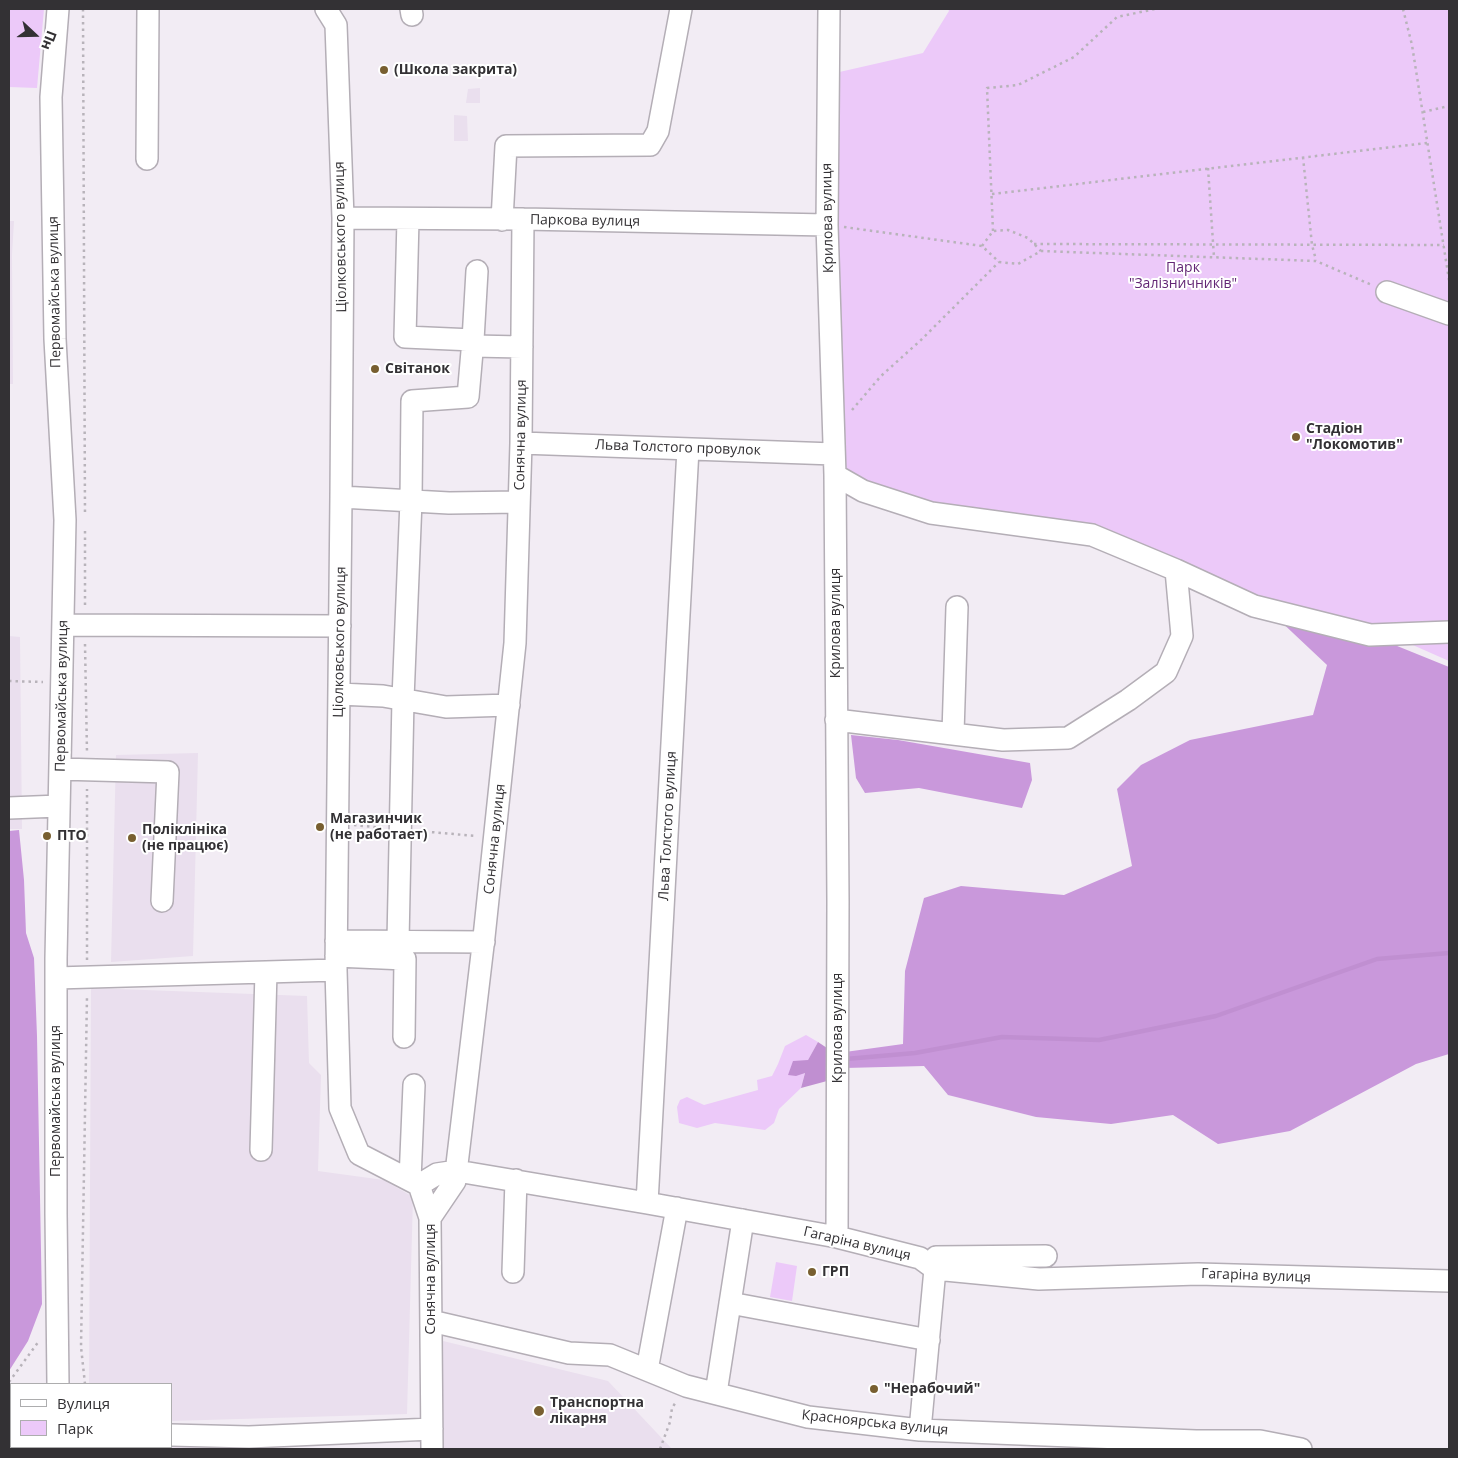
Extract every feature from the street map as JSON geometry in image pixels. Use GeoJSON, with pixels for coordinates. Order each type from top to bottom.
{"type":"FeatureCollection","features":[{"type":"Feature","properties":{"kind":"street","name":"Первомайська вулиця"},"geometry":{"type":"LineString","coordinates":[[58,9],[51,97],[55,339],[65,520],[56,978],[58,1383]]}},
{"type":"Feature","properties":{"kind":"street"},"geometry":{"type":"LineString","coordinates":[[147,159],[148,9]]}},
{"type":"Feature","properties":{"kind":"street"},"geometry":{"type":"LineString","coordinates":[[502,220],[506,146],[650,145],[658,131],[681,9]]}},
{"type":"Feature","properties":{"kind":"street","name":"Крилова вулиця"},"geometry":{"type":"LineString","coordinates":[[829,9],[827,225],[835,464],[838,901],[837,1237]]}},
{"type":"Feature","properties":{"kind":"street","name":"Ціолковського вулиця"},"geometry":{"type":"LineString","coordinates":[[332,14],[343,218],[342,497],[336,956],[340,1108],[359,1154],[414,1182]]}},
{"type":"Feature","properties":{"kind":"street","name":"Паркова вулиця"},"geometry":{"type":"LineString","coordinates":[[343,218],[827,225]]}},
{"type":"Feature","properties":{"kind":"street"},"geometry":{"type":"LineString","coordinates":[[408,219],[405,337],[522,347]]}},
{"type":"Feature","properties":{"kind":"street","name":"Сонячна вулиця"},"geometry":{"type":"LineString","coordinates":[[432,1439],[430,1218],[455,1182],[457,1170],[484,942],[515,643],[521,443],[523,220]]}},
{"type":"Feature","properties":{"kind":"street"},"geometry":{"type":"LineString","coordinates":[[398,941],[412,401],[468,397],[477,271]]}},
{"type":"Feature","properties":{"kind":"street"},"geometry":{"type":"LineString","coordinates":[[1387,292],[1449,314]]}},
{"type":"Feature","properties":{"kind":"street","name":"Льва Толстого провулок"},"geometry":{"type":"LineString","coordinates":[[521,443],[688,449],[835,464]]}},
{"type":"Feature","properties":{"kind":"street","name":"Льва Толстого вулиця"},"geometry":{"type":"LineString","coordinates":[[647,1203],[688,449]]}},
{"type":"Feature","properties":{"kind":"street"},"geometry":{"type":"LineString","coordinates":[[835,464],[863,491],[931,513],[1092,535],[1176,570],[1254,606],[1370,635],[1449,632]]}},
{"type":"Feature","properties":{"kind":"street"},"geometry":{"type":"LineString","coordinates":[[342,497],[449,504],[519,502]]}},
{"type":"Feature","properties":{"kind":"street"},"geometry":{"type":"LineString","coordinates":[[836,720],[1003,740],[1068,738],[1128,700],[1166,672],[1182,636],[1176,570]]}},
{"type":"Feature","properties":{"kind":"street"},"geometry":{"type":"LineString","coordinates":[[953,734],[958,607]]}},
{"type":"Feature","properties":{"kind":"street"},"geometry":{"type":"LineString","coordinates":[[63,625],[340,626]]}},
{"type":"Feature","properties":{"kind":"street"},"geometry":{"type":"LineString","coordinates":[[339,694],[383,696],[446,707],[509,705]]}},
{"type":"Feature","properties":{"kind":"street"},"geometry":{"type":"LineString","coordinates":[[60,769],[168,772],[162,901]]}},
{"type":"Feature","properties":{"kind":"street"},"geometry":{"type":"LineString","coordinates":[[9,808],[59,806]]}},
{"type":"Feature","properties":{"kind":"street"},"geometry":{"type":"LineString","coordinates":[[56,978],[266,972],[398,941],[484,942]]}},
{"type":"Feature","properties":{"kind":"street"},"geometry":{"type":"LineString","coordinates":[[336,956],[405,959],[404,1037]]}},
{"type":"Feature","properties":{"kind":"street"},"geometry":{"type":"LineString","coordinates":[[261,1150],[266,972]]}},
{"type":"Feature","properties":{"kind":"street"},"geometry":{"type":"LineString","coordinates":[[414,1085],[414,1182],[430,1218]]}},
{"type":"Feature","properties":{"kind":"street","name":"Гагаріна вулиця"},"geometry":{"type":"LineString","coordinates":[[414,1182],[437,1174],[457,1170],[837,1237],[928,1264],[1039,1279],[1198,1274],[1449,1281]]}},
{"type":"Feature","properties":{"kind":"street"},"geometry":{"type":"LineString","coordinates":[[513,1272],[516,1180]]}},
{"type":"Feature","properties":{"kind":"street"},"geometry":{"type":"LineString","coordinates":[[647,1370],[677,1208]]}},
{"type":"Feature","properties":{"kind":"street"},"geometry":{"type":"LineString","coordinates":[[716,1393],[743,1220]]}},
{"type":"Feature","properties":{"kind":"street"},"geometry":{"type":"LineString","coordinates":[[920,1430],[929,1340],[928,1264],[1046,1256]]}},
{"type":"Feature","properties":{"kind":"street"},"geometry":{"type":"LineString","coordinates":[[730,1304],[929,1340]]}},
{"type":"Feature","properties":{"kind":"street","name":"Красноярська вулиця"},"geometry":{"type":"LineString","coordinates":[[431,1321],[568,1353],[610,1355],[686,1386],[808,1417],[920,1430],[1197,1445],[1260,1441],[1301,1449]]}},
{"type":"Feature","properties":{"kind":"street"},"geometry":{"type":"LineString","coordinates":[[172,1435],[206,1443],[432,1439]]}},
{"type":"Feature","properties":{"kind":"path"},"geometry":{"type":"LineString","coordinates":[[83,9],[85,516]]}},
{"type":"Feature","properties":{"kind":"path"},"geometry":{"type":"LineString","coordinates":[[982,246],[993,231],[987,88],[1018,85],[1074,57],[1116,17],[1155,9]]}},
{"type":"Feature","properties":{"kind":"path"},"geometry":{"type":"LineString","coordinates":[[1403,9],[1412,45],[1449,280]]}},
{"type":"Feature","properties":{"kind":"path"},"geometry":{"type":"LineString","coordinates":[[1423,112],[1449,106]]}},
{"type":"Feature","properties":{"kind":"path"},"geometry":{"type":"LineString","coordinates":[[992,194],[1427,143]]}},
{"type":"Feature","properties":{"kind":"path"},"geometry":{"type":"LineString","coordinates":[[1303,157],[1312,245],[1316,261]]}},
{"type":"Feature","properties":{"kind":"path"},"geometry":{"type":"LineString","coordinates":[[1208,168],[1214,257]]}},
{"type":"Feature","properties":{"kind":"path"},"geometry":{"type":"LineString","coordinates":[[827,225],[982,246],[999,262],[1018,264],[1040,251],[1316,261],[1387,292]]}},
{"type":"Feature","properties":{"kind":"path"},"geometry":{"type":"LineString","coordinates":[[993,231],[1008,230],[1028,238],[1040,251]]}},
{"type":"Feature","properties":{"kind":"path"},"geometry":{"type":"LineString","coordinates":[[1034,244],[1444,245]]}},
{"type":"Feature","properties":{"kind":"path"},"geometry":{"type":"LineString","coordinates":[[851,411],[881,376],[921,340],[999,262]]}},
{"type":"Feature","properties":{"kind":"path"},"geometry":{"type":"LineString","coordinates":[[85,526],[85,625]]}},
{"type":"Feature","properties":{"kind":"path"},"geometry":{"type":"LineString","coordinates":[[9,681],[62,683]]}},
{"type":"Feature","properties":{"kind":"path"},"geometry":{"type":"LineString","coordinates":[[9,1382],[39,1340]]}},
{"type":"Feature","properties":{"kind":"path"},"geometry":{"type":"LineString","coordinates":[[81,1347],[85,1383]]}},
{"type":"Feature","properties":{"kind":"path"},"geometry":{"type":"LineString","coordinates":[[660,1449],[670,1422],[672,1408],[686,1386]]}},
{"type":"Feature","properties":{"kind":"shaded area"},"geometry":{"type":"Polygon","coordinates":[[[480,88],[480,103],[466,103],[468,89],[480,88]]]}},
{"type":"Feature","properties":{"kind":"shaded area"},"geometry":{"type":"Polygon","coordinates":[[[454,115],[467,116],[468,141],[454,141],[454,115]]]}},
{"type":"Feature","properties":{"kind":"shaded area"},"geometry":{"type":"Polygon","coordinates":[[[9,221],[14,221],[12,255],[13,384],[9,384],[9,221]]]}},
{"type":"Feature","properties":{"kind":"shaded area"},"geometry":{"type":"Polygon","coordinates":[[[1259,601],[1370,635],[1449,667],[1449,1054],[1416,1064],[1290,1131],[1218,1144],[1173,1115],[1111,1124],[1036,1117],[948,1095],[924,1066],[845,1068],[845,1052],[903,1044],[905,971],[924,898],[961,886],[1064,895],[1132,866],[1117,789],[1141,765],[1190,740],[1313,715],[1327,665],[1259,601]]]}},
{"type":"Feature","properties":{"kind":"shaded area"},"geometry":{"type":"Polygon","coordinates":[[[9,636],[20,637],[22,829],[9,829],[9,636]]]}},
{"type":"Feature","properties":{"kind":"shaded area"},"geometry":{"type":"Polygon","coordinates":[[[851,735],[898,740],[1030,763],[1032,780],[1022,808],[919,788],[865,793],[856,778],[851,735]]]}},
{"type":"Feature","properties":{"kind":"shaded area"},"geometry":{"type":"Polygon","coordinates":[[[198,753],[193,956],[111,962],[116,755],[198,753]]]}},
{"type":"Feature","properties":{"kind":"shaded area"},"geometry":{"type":"Polygon","coordinates":[[[19,830],[24,880],[26,933],[34,958],[42,1304],[28,1341],[9,1371],[9,831],[19,830]]]}},
{"type":"Feature","properties":{"kind":"shaded area"},"geometry":{"type":"Polygon","coordinates":[[[91,988],[307,996],[309,1063],[321,1075],[318,1171],[384,1180],[413,1197],[407,1414],[172,1421],[172,1383],[89,1383],[91,988]]]}},
{"type":"Feature","properties":{"kind":"shaded area"},"geometry":{"type":"Polygon","coordinates":[[[818,1042],[827,1048],[833,1060],[827,1081],[801,1088],[805,1073],[796,1076],[788,1075],[793,1061],[808,1060],[818,1042]]]}},
{"type":"Feature","properties":{"kind":"shaded area","name":"Транспортна лікарня"},"geometry":{"type":"Polygon","coordinates":[[[443,1341],[608,1381],[672,1449],[443,1449],[443,1341]]]}},
{"type":"Feature","properties":{"kind":"shaded area"},"geometry":{"type":"Polygon","coordinates":[[[172,1441],[232,1442],[232,1449],[98,1449],[172,1448],[172,1441]]]}},
{"type":"Feature","properties":{"kind":"green space"},"geometry":{"type":"Polygon","coordinates":[[[9,9],[44,9],[37,88],[9,87],[9,9]]]}},
{"type":"Feature","properties":{"kind":"green space","name":"Парк \"Залізничників\""},"geometry":{"type":"Polygon","coordinates":[[[948,9],[1449,9],[1449,661],[1372,627],[1259,601],[1094,526],[938,505],[862,484],[841,470],[835,73],[923,53],[949,11],[948,9]]]}},
{"type":"Feature","properties":{"kind":"green space"},"geometry":{"type":"Polygon","coordinates":[[[806,1035],[818,1042],[808,1060],[801,1088],[779,1109],[774,1123],[765,1130],[715,1123],[697,1128],[679,1123],[677,1107],[680,1100],[687,1097],[704,1105],[758,1090],[757,1080],[772,1076],[785,1046],[806,1035]]]}},
{"type":"Feature","properties":{"kind":"green space"},"geometry":{"type":"Polygon","coordinates":[[[776,1262],[797,1266],[792,1301],[770,1297],[776,1262]]]}},
{"type":"Feature","properties":{"kind":"waterway"},"geometry":{"type":"LineString","coordinates":[[846,1059],[915,1053],[1002,1037],[1099,1040],[1216,1016],[1377,959],[1449,953]]}},
{"type":"Feature","properties":{"kind":"place","name":"(Школа закрита)"},"geometry":{"type":"Point","coordinates":[384,70]}},
{"type":"Feature","properties":{"kind":"place","name":"Світанок"},"geometry":{"type":"Point","coordinates":[375,369]}},
{"type":"Feature","properties":{"kind":"place","name":"Стадіон \"Локомотив\""},"geometry":{"type":"Point","coordinates":[1296,437]}},
{"type":"Feature","properties":{"kind":"place","name":"Магазинчик (не работает)"},"geometry":{"type":"Point","coordinates":[320,827]}},
{"type":"Feature","properties":{"kind":"place","name":"ПТО"},"geometry":{"type":"Point","coordinates":[47,836]}},
{"type":"Feature","properties":{"kind":"place","name":"Поліклініка (не працює)"},"geometry":{"type":"Point","coordinates":[132,838]}},
{"type":"Feature","properties":{"kind":"place","name":"ГРП"},"geometry":{"type":"Point","coordinates":[812,1272]}},
{"type":"Feature","properties":{"kind":"place","name":"\"Нерабочий\""},"geometry":{"type":"Point","coordinates":[874,1389]}},
{"type":"Feature","properties":{"kind":"place","name":"Транспортна лікарня"},"geometry":{"type":"Point","coordinates":[539,1411]}}]}
